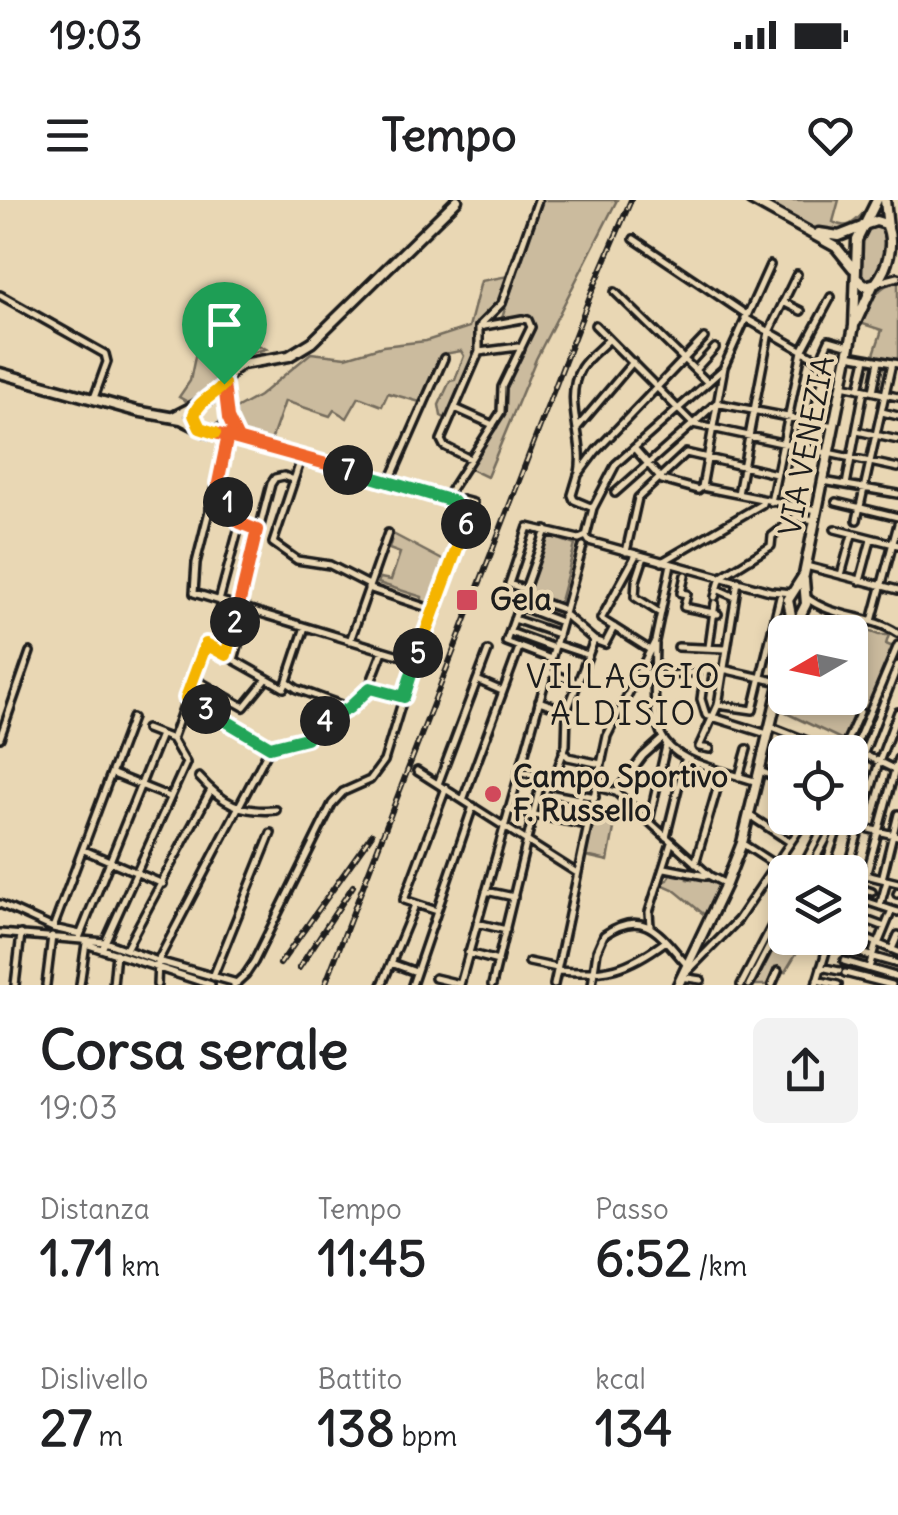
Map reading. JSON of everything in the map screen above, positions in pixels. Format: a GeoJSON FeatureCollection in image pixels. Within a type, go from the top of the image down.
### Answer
{"type":"FeatureCollection","features":[{"type":"Feature","properties":{"kind":"main road"},"geometry":{"type":"LineString","coordinates":[[173,417],[214,396],[242,364],[289,356],[312,342],[457,200]]}},
{"type":"Feature","properties":{"kind":"main road"},"geometry":{"type":"LineString","coordinates":[[751,200],[842,252],[865,286],[874,284]]}},
{"type":"Feature","properties":{"kind":"main road"},"geometry":{"type":"LineString","coordinates":[[881,200],[889,230]]}},
{"type":"Feature","properties":{"kind":"main road","name":"VIA VENEZIA"},"geometry":{"type":"LineString","coordinates":[[805,570],[854,326],[857,240],[881,200]]}},
{"type":"Feature","properties":{"kind":"main road"},"geometry":{"type":"LineString","coordinates":[[810,231],[839,236],[876,221],[889,230]]}},
{"type":"Feature","properties":{"kind":"main road","name":"VIA VENEZIA"},"geometry":{"type":"LineString","coordinates":[[854,326],[888,260],[889,230]]}},
{"type":"Feature","properties":{"kind":"main road"},"geometry":{"type":"LineString","coordinates":[[0,373],[93,400],[173,417],[214,433],[224,428],[228,418],[224,384]]}},
{"type":"Feature","properties":{"kind":"main road"},"geometry":{"type":"LineString","coordinates":[[202,402],[217,400],[226,406]]}},
{"type":"Feature","properties":{"kind":"main road"},"geometry":{"type":"LineString","coordinates":[[200,428],[194,415],[202,402]]}},
{"type":"Feature","properties":{"kind":"main road"},"geometry":{"type":"LineString","coordinates":[[790,615],[789,597],[805,570]]}},
{"type":"Feature","properties":{"kind":"main road"},"geometry":{"type":"LineString","coordinates":[[800,615],[806,596],[805,570]]}},
{"type":"Feature","properties":{"kind":"main road"},"geometry":{"type":"LineString","coordinates":[[794,592],[806,596]]}},
{"type":"Feature","properties":{"kind":"main road"},"geometry":{"type":"LineString","coordinates":[[789,606],[803,609]]}},
{"type":"Feature","properties":{"kind":"main road"},"geometry":{"type":"LineString","coordinates":[[679,981],[742,842],[774,715]]}},
{"type":"Feature","properties":{"kind":"street"},"geometry":{"type":"LineString","coordinates":[[470,459],[444,446],[441,440],[478,352],[479,326],[502,303],[538,200]]}},
{"type":"Feature","properties":{"kind":"street"},"geometry":{"type":"LineString","coordinates":[[889,230],[898,248]]}},
{"type":"Feature","properties":{"kind":"street"},"geometry":{"type":"LineString","coordinates":[[634,239],[746,317],[819,360]]}},
{"type":"Feature","properties":{"kind":"street"},"geometry":{"type":"LineString","coordinates":[[702,487],[724,367],[770,266]]}},
{"type":"Feature","properties":{"kind":"street"},"geometry":{"type":"LineString","coordinates":[[738,494],[769,332],[797,274]]}},
{"type":"Feature","properties":{"kind":"street"},"geometry":{"type":"LineString","coordinates":[[874,284],[898,277]]}},
{"type":"Feature","properties":{"kind":"street"},"geometry":{"type":"LineString","coordinates":[[615,292],[707,382]]}},
{"type":"Feature","properties":{"kind":"street"},"geometry":{"type":"LineString","coordinates":[[0,294],[105,354],[93,400]]}},
{"type":"Feature","properties":{"kind":"street"},"geometry":{"type":"LineString","coordinates":[[662,562],[767,501],[802,352],[831,297]]}},
{"type":"Feature","properties":{"kind":"street"},"geometry":{"type":"LineString","coordinates":[[784,302],[801,311]]}},
{"type":"Feature","properties":{"kind":"street"},"geometry":{"type":"LineString","coordinates":[[444,499],[503,407],[502,388],[531,328],[528,320],[479,326]]}},
{"type":"Feature","properties":{"kind":"street"},"geometry":{"type":"LineString","coordinates":[[596,325],[693,424],[898,468]]}},
{"type":"Feature","properties":{"kind":"street"},"geometry":{"type":"LineString","coordinates":[[578,475],[704,338]]}},
{"type":"Feature","properties":{"kind":"street"},"geometry":{"type":"LineString","coordinates":[[594,508],[574,500],[572,495],[580,454],[574,397],[582,367],[610,339]]}},
{"type":"Feature","properties":{"kind":"street"},"geometry":{"type":"LineString","coordinates":[[794,468],[810,382],[829,340],[866,358],[895,364],[857,520]]}},
{"type":"Feature","properties":{"kind":"street"},"geometry":{"type":"LineString","coordinates":[[695,370],[715,348]]}},
{"type":"Feature","properties":{"kind":"street"},"geometry":{"type":"LineString","coordinates":[[478,352],[521,349]]}},
{"type":"Feature","properties":{"kind":"street"},"geometry":{"type":"LineString","coordinates":[[389,483],[444,358]]}},
{"type":"Feature","properties":{"kind":"street"},"geometry":{"type":"LineString","coordinates":[[846,485],[866,358]]}},
{"type":"Feature","properties":{"kind":"street"},"geometry":{"type":"LineString","coordinates":[[873,391],[879,361]]}},
{"type":"Feature","properties":{"kind":"street"},"geometry":{"type":"LineString","coordinates":[[577,428],[633,362]]}},
{"type":"Feature","properties":{"kind":"street"},"geometry":{"type":"LineString","coordinates":[[434,978],[460,985],[584,541],[608,476],[633,448],[724,367]]}},
{"type":"Feature","properties":{"kind":"street"},"geometry":{"type":"LineString","coordinates":[[842,385],[898,396]]}},
{"type":"Feature","properties":{"kind":"street"},"geometry":{"type":"LineString","coordinates":[[718,403],[834,426]]}},
{"type":"Feature","properties":{"kind":"street"},"geometry":{"type":"LineString","coordinates":[[616,493],[718,403]]}},
{"type":"Feature","properties":{"kind":"street"},"geometry":{"type":"LineString","coordinates":[[455,408],[492,425]]}},
{"type":"Feature","properties":{"kind":"street"},"geometry":{"type":"LineString","coordinates":[[881,412],[898,416]]}},
{"type":"Feature","properties":{"kind":"street"},"geometry":{"type":"LineString","coordinates":[[228,418],[237,437]]}},
{"type":"Feature","properties":{"kind":"street"},"geometry":{"type":"LineString","coordinates":[[856,431],[898,440]]}},
{"type":"Feature","properties":{"kind":"street"},"geometry":{"type":"LineString","coordinates":[[104,945],[212,981],[235,984],[254,962],[332,804],[344,792],[367,783],[381,768],[415,660],[466,527],[464,512],[444,499],[214,433]]}},
{"type":"Feature","properties":{"kind":"street"},"geometry":{"type":"LineString","coordinates":[[228,435],[196,563],[194,594],[415,660]]}},
{"type":"Feature","properties":{"kind":"street"},"geometry":{"type":"LineString","coordinates":[[633,448],[660,478],[698,490],[702,487],[817,510]]}},
{"type":"Feature","properties":{"kind":"street"},"geometry":{"type":"LineString","coordinates":[[626,552],[638,498],[686,452],[776,474]]}},
{"type":"Feature","properties":{"kind":"street"},"geometry":{"type":"LineString","coordinates":[[302,456],[273,542],[297,560],[330,565],[369,586],[434,610]]}},
{"type":"Feature","properties":{"kind":"street"},"geometry":{"type":"LineString","coordinates":[[226,655],[257,530],[275,478],[294,480]]}},
{"type":"Feature","properties":{"kind":"street"},"geometry":{"type":"LineString","coordinates":[[823,481],[898,494]]}},
{"type":"Feature","properties":{"kind":"street"},"geometry":{"type":"LineString","coordinates":[[218,483],[228,493],[228,506],[240,523],[257,530]]}},
{"type":"Feature","properties":{"kind":"street"},"geometry":{"type":"LineString","coordinates":[[457,504],[462,500],[473,504]]}},
{"type":"Feature","properties":{"kind":"street"},"geometry":{"type":"LineString","coordinates":[[836,502],[898,521],[872,620]]}},
{"type":"Feature","properties":{"kind":"street"},"geometry":{"type":"LineString","coordinates":[[710,647],[721,576],[771,546],[772,536],[796,517],[815,520]]}},
{"type":"Feature","properties":{"kind":"street"},"geometry":{"type":"LineString","coordinates":[[216,620],[240,523]]}},
{"type":"Feature","properties":{"kind":"street"},"geometry":{"type":"LineString","coordinates":[[614,626],[605,644],[594,640],[563,615],[508,584],[528,526],[738,581],[770,592],[789,606]]}},
{"type":"Feature","properties":{"kind":"street"},"geometry":{"type":"LineString","coordinates":[[835,528],[895,544]]}},
{"type":"Feature","properties":{"kind":"street"},"geometry":{"type":"LineString","coordinates":[[546,530],[506,642],[551,658]]}},
{"type":"Feature","properties":{"kind":"street"},"geometry":{"type":"LineString","coordinates":[[350,641],[388,533]]}},
{"type":"Feature","properties":{"kind":"street"},"geometry":{"type":"LineString","coordinates":[[841,575],[852,534]]}},
{"type":"Feature","properties":{"kind":"street"},"geometry":{"type":"LineString","coordinates":[[860,580],[871,539]]}},
{"type":"Feature","properties":{"kind":"street"},"geometry":{"type":"LineString","coordinates":[[640,556],[635,598],[660,614]]}},
{"type":"Feature","properties":{"kind":"street"},"geometry":{"type":"LineString","coordinates":[[640,556],[601,619],[650,650]]}},
{"type":"Feature","properties":{"kind":"street"},"geometry":{"type":"LineString","coordinates":[[671,564],[655,640],[654,712],[665,741],[685,760],[758,782]]}},
{"type":"Feature","properties":{"kind":"street"},"geometry":{"type":"LineString","coordinates":[[805,570],[898,590]]}},
{"type":"Feature","properties":{"kind":"street"},"geometry":{"type":"LineString","coordinates":[[685,575],[681,592],[687,594],[684,608],[732,616]]}},
{"type":"Feature","properties":{"kind":"street"},"geometry":{"type":"LineString","coordinates":[[710,748],[699,746],[718,705],[738,581]]}},
{"type":"Feature","properties":{"kind":"street"},"geometry":{"type":"LineString","coordinates":[[717,589],[735,597]]}},
{"type":"Feature","properties":{"kind":"street"},"geometry":{"type":"LineString","coordinates":[[770,592],[794,592]]}},
{"type":"Feature","properties":{"kind":"street"},"geometry":{"type":"LineString","coordinates":[[806,596],[816,604],[898,630]]}},
{"type":"Feature","properties":{"kind":"street"},"geometry":{"type":"LineString","coordinates":[[718,705],[753,710],[780,597]]}},
{"type":"Feature","properties":{"kind":"street"},"geometry":{"type":"LineString","coordinates":[[803,609],[816,604]]}},
{"type":"Feature","properties":{"kind":"street"},"geometry":{"type":"LineString","coordinates":[[518,606],[563,615]]}},
{"type":"Feature","properties":{"kind":"street"},"geometry":{"type":"LineString","coordinates":[[234,660],[249,610]]}},
{"type":"Feature","properties":{"kind":"street"},"geometry":{"type":"LineString","coordinates":[[514,620],[558,634]]}},
{"type":"Feature","properties":{"kind":"street"},"geometry":{"type":"LineString","coordinates":[[172,739],[206,644],[284,688],[305,627]]}},
{"type":"Feature","properties":{"kind":"street"},"geometry":{"type":"LineString","coordinates":[[510,632],[588,655]]}},
{"type":"Feature","properties":{"kind":"street"},"geometry":{"type":"LineString","coordinates":[[519,772],[552,780],[563,752],[568,712],[594,640]]}},
{"type":"Feature","properties":{"kind":"street"},"geometry":{"type":"LineString","coordinates":[[554,985],[607,736],[655,640]]}},
{"type":"Feature","properties":{"kind":"street"},"geometry":{"type":"LineString","coordinates":[[861,735],[898,645]]}},
{"type":"Feature","properties":{"kind":"street"},"geometry":{"type":"LineString","coordinates":[[464,800],[519,646]]}},
{"type":"Feature","properties":{"kind":"street"},"geometry":{"type":"LineString","coordinates":[[678,647],[726,649]]}},
{"type":"Feature","properties":{"kind":"street"},"geometry":{"type":"LineString","coordinates":[[186,698],[270,747],[306,738],[318,724],[349,708],[370,688],[383,651]]}},
{"type":"Feature","properties":{"kind":"street"},"geometry":{"type":"LineString","coordinates":[[438,784],[488,651]]}},
{"type":"Feature","properties":{"kind":"street"},"geometry":{"type":"LineString","coordinates":[[0,738],[30,652]]}},
{"type":"Feature","properties":{"kind":"street"},"geometry":{"type":"LineString","coordinates":[[868,744],[898,665]]}},
{"type":"Feature","properties":{"kind":"street"},"geometry":{"type":"LineString","coordinates":[[654,677],[723,669],[768,679]]}},
{"type":"Feature","properties":{"kind":"street"},"geometry":{"type":"LineString","coordinates":[[706,670],[702,708],[714,719],[784,735]]}},
{"type":"Feature","properties":{"kind":"street"},"geometry":{"type":"LineString","coordinates":[[548,672],[578,683]]}},
{"type":"Feature","properties":{"kind":"street"},"geometry":{"type":"LineString","coordinates":[[193,678],[244,707],[266,680]]}},
{"type":"Feature","properties":{"kind":"street"},"geometry":{"type":"LineString","coordinates":[[478,680],[503,691]]}},
{"type":"Feature","properties":{"kind":"street"},"geometry":{"type":"LineString","coordinates":[[287,682],[349,708]]}},
{"type":"Feature","properties":{"kind":"street"},"geometry":{"type":"LineString","coordinates":[[370,688],[404,697]]}},
{"type":"Feature","properties":{"kind":"street"},"geometry":{"type":"LineString","coordinates":[[539,700],[568,712]]}},
{"type":"Feature","properties":{"kind":"street"},"geometry":{"type":"LineString","coordinates":[[868,799],[898,712]]}},
{"type":"Feature","properties":{"kind":"street"},"geometry":{"type":"LineString","coordinates":[[46,985],[53,932],[132,718]]}},
{"type":"Feature","properties":{"kind":"street"},"geometry":{"type":"LineString","coordinates":[[104,945],[186,763],[172,739],[146,729]]}},
{"type":"Feature","properties":{"kind":"street"},"geometry":{"type":"LineString","coordinates":[[80,985],[83,939],[160,736]]}},
{"type":"Feature","properties":{"kind":"street"},"geometry":{"type":"LineString","coordinates":[[616,792],[643,756],[665,741]]}},
{"type":"Feature","properties":{"kind":"street"},"geometry":{"type":"LineString","coordinates":[[649,822],[665,741]]}},
{"type":"Feature","properties":{"kind":"street"},"geometry":{"type":"LineString","coordinates":[[156,985],[158,964],[270,747]]}},
{"type":"Feature","properties":{"kind":"street"},"geometry":{"type":"LineString","coordinates":[[740,777],[746,748]]}},
{"type":"Feature","properties":{"kind":"street"},"geometry":{"type":"LineString","coordinates":[[563,752],[568,757],[601,764]]}},
{"type":"Feature","properties":{"kind":"street"},"geometry":{"type":"LineString","coordinates":[[868,757],[896,771]]}},
{"type":"Feature","properties":{"kind":"street"},"geometry":{"type":"LineString","coordinates":[[868,891],[877,832],[898,758]]}},
{"type":"Feature","properties":{"kind":"street"},"geometry":{"type":"LineString","coordinates":[[650,926],[649,912],[665,868],[685,760]]}},
{"type":"Feature","properties":{"kind":"street"},"geometry":{"type":"LineString","coordinates":[[557,770],[616,792],[695,864],[726,884]]}},
{"type":"Feature","properties":{"kind":"street"},"geometry":{"type":"LineString","coordinates":[[417,771],[577,873]]}},
{"type":"Feature","properties":{"kind":"street"},"geometry":{"type":"LineString","coordinates":[[695,864],[722,772]]}},
{"type":"Feature","properties":{"kind":"street"},"geometry":{"type":"LineString","coordinates":[[760,772],[768,775]]}},
{"type":"Feature","properties":{"kind":"street"},"geometry":{"type":"LineString","coordinates":[[112,774],[170,797]]}},
{"type":"Feature","properties":{"kind":"street"},"geometry":{"type":"LineString","coordinates":[[199,776],[225,803],[256,812],[276,810]]}},
{"type":"Feature","properties":{"kind":"street"},"geometry":{"type":"LineString","coordinates":[[492,985],[542,778]]}},
{"type":"Feature","properties":{"kind":"street"},"geometry":{"type":"LineString","coordinates":[[437,911],[404,900],[446,788]]}},
{"type":"Feature","properties":{"kind":"street"},"geometry":{"type":"LineString","coordinates":[[126,949],[211,790]]}},
{"type":"Feature","properties":{"kind":"street"},"geometry":{"type":"LineString","coordinates":[[553,794],[579,799]]}},
{"type":"Feature","properties":{"kind":"street"},"geometry":{"type":"LineString","coordinates":[[575,822],[580,794],[595,797]]}},
{"type":"Feature","properties":{"kind":"street"},"geometry":{"type":"LineString","coordinates":[[412,985],[473,806]]}},
{"type":"Feature","properties":{"kind":"street"},"geometry":{"type":"LineString","coordinates":[[508,810],[588,824]]}},
{"type":"Feature","properties":{"kind":"street"},"geometry":{"type":"LineString","coordinates":[[880,906],[898,814]]}},
{"type":"Feature","properties":{"kind":"street"},"geometry":{"type":"LineString","coordinates":[[749,815],[790,842]]}},
{"type":"Feature","properties":{"kind":"street"},"geometry":{"type":"LineString","coordinates":[[868,829],[896,835]]}},
{"type":"Feature","properties":{"kind":"street"},"geometry":{"type":"LineString","coordinates":[[212,981],[271,833]]}},
{"type":"Feature","properties":{"kind":"street"},"geometry":{"type":"LineString","coordinates":[[781,855],[795,835]]}},
{"type":"Feature","properties":{"kind":"street"},"geometry":{"type":"LineString","coordinates":[[742,842],[768,860]]}},
{"type":"Feature","properties":{"kind":"street"},"geometry":{"type":"LineString","coordinates":[[84,850],[163,884]]}},
{"type":"Feature","properties":{"kind":"street"},"geometry":{"type":"LineString","coordinates":[[665,868],[710,876]]}},
{"type":"Feature","properties":{"kind":"street"},"geometry":{"type":"LineString","coordinates":[[679,981],[738,920],[768,873]]}},
{"type":"Feature","properties":{"kind":"street"},"geometry":{"type":"LineString","coordinates":[[868,876],[898,883]]}},
{"type":"Feature","properties":{"kind":"street"},"geometry":{"type":"LineString","coordinates":[[486,891],[514,897]]}},
{"type":"Feature","properties":{"kind":"street"},"geometry":{"type":"LineString","coordinates":[[866,982],[877,943],[895,911],[868,902]]}},
{"type":"Feature","properties":{"kind":"street"},"geometry":{"type":"LineString","coordinates":[[0,904],[53,932],[126,949],[158,964]]}},
{"type":"Feature","properties":{"kind":"street"},"geometry":{"type":"LineString","coordinates":[[382,985],[415,904]]}},
{"type":"Feature","properties":{"kind":"street"},"geometry":{"type":"LineString","coordinates":[[868,921],[885,927]]}},
{"type":"Feature","properties":{"kind":"street"},"geometry":{"type":"LineString","coordinates":[[592,985],[604,935],[630,922],[650,926],[688,964]]}},
{"type":"Feature","properties":{"kind":"street"},"geometry":{"type":"LineString","coordinates":[[477,923],[506,930]]}},
{"type":"Feature","properties":{"kind":"street"},"geometry":{"type":"LineString","coordinates":[[0,933],[53,932]]}},
{"type":"Feature","properties":{"kind":"street"},"geometry":{"type":"LineString","coordinates":[[741,985],[768,933]]}},
{"type":"Feature","properties":{"kind":"street"},"geometry":{"type":"LineString","coordinates":[[15,985],[21,934]]}},
{"type":"Feature","properties":{"kind":"street"},"geometry":{"type":"LineString","coordinates":[[868,939],[895,951],[898,935]]}},
{"type":"Feature","properties":{"kind":"street"},"geometry":{"type":"LineString","coordinates":[[529,962],[594,974],[638,962],[666,941]]}},
{"type":"Feature","properties":{"kind":"street"},"geometry":{"type":"LineString","coordinates":[[749,985],[768,949]]}},
{"type":"Feature","properties":{"kind":"street"},"geometry":{"type":"LineString","coordinates":[[114,985],[116,952]]}},
{"type":"Feature","properties":{"kind":"street"},"geometry":{"type":"LineString","coordinates":[[468,954],[498,961]]}},
{"type":"Feature","properties":{"kind":"street"},"geometry":{"type":"LineString","coordinates":[[826,955],[817,982],[838,985]]}},
{"type":"Feature","properties":{"kind":"street"},"geometry":{"type":"LineString","coordinates":[[868,955],[898,964]]}},
{"type":"Feature","properties":{"kind":"street"},"geometry":{"type":"LineString","coordinates":[[844,961],[898,976]]}},
{"type":"Feature","properties":{"kind":"street"},"geometry":{"type":"LineString","coordinates":[[391,964],[416,972]]}},
{"type":"Feature","properties":{"kind":"street"},"geometry":{"type":"LineString","coordinates":[[822,967],[866,982],[892,985]]}},
{"type":"Feature","properties":{"kind":"street"},"geometry":{"type":"LineString","coordinates":[[772,985],[778,971]]}},
{"type":"Feature","properties":{"kind":"street"},"geometry":{"type":"LineString","coordinates":[[679,981],[701,980]]}},
{"type":"Feature","properties":{"kind":"shaded area"},"geometry":{"type":"Polygon","coordinates":[[[541,200],[617,200],[536,359],[487,477],[466,467],[501,416],[505,406],[504,385],[532,333],[534,325],[524,317],[501,321],[541,200]]]}},
{"type":"Feature","properties":{"kind":"shaded area"},"geometry":{"type":"Polygon","coordinates":[[[760,200],[839,200],[833,222],[845,226],[871,205],[857,226],[830,230],[806,225],[760,200]]]}},
{"type":"Feature","properties":{"kind":"shaded area"},"geometry":{"type":"Polygon","coordinates":[[[877,224],[885,230],[885,258],[873,281],[867,282],[858,275],[860,245],[865,232],[877,224]]]}},
{"type":"Feature","properties":{"kind":"shaded area"},"geometry":{"type":"Polygon","coordinates":[[[508,276],[501,300],[477,330],[473,356],[447,419],[441,416],[439,405],[450,381],[455,380],[464,356],[461,351],[444,354],[420,402],[388,393],[382,406],[359,397],[347,418],[334,410],[330,416],[285,401],[270,444],[233,428],[234,410],[259,396],[311,353],[346,357],[383,346],[426,341],[469,327],[481,281],[508,276]]]}},
{"type":"Feature","properties":{"kind":"shaded area"},"geometry":{"type":"Polygon","coordinates":[[[898,281],[895,361],[873,357],[882,330],[860,323],[879,291],[898,281]]]}},
{"type":"Feature","properties":{"kind":"shaded area"},"geometry":{"type":"Polygon","coordinates":[[[204,313],[220,326],[266,349],[236,357],[226,364],[210,389],[188,402],[179,397],[190,381],[204,313]]]}},
{"type":"Feature","properties":{"kind":"shaded area"},"geometry":{"type":"Polygon","coordinates":[[[393,534],[448,563],[431,605],[422,597],[378,583],[380,578],[391,580],[400,553],[389,549],[393,534]]]}},
{"type":"Feature","properties":{"kind":"shaded area"},"geometry":{"type":"Polygon","coordinates":[[[548,535],[575,545],[559,605],[528,594],[548,535]]]}},
{"type":"Feature","properties":{"kind":"shaded area"},"geometry":{"type":"Polygon","coordinates":[[[868,631],[889,635],[886,644],[893,647],[868,704],[868,631]]]}},
{"type":"Feature","properties":{"kind":"shaded area"},"geometry":{"type":"Polygon","coordinates":[[[790,715],[855,715],[845,735],[832,735],[790,715]]]}},
{"type":"Feature","properties":{"kind":"shaded area"},"geometry":{"type":"Polygon","coordinates":[[[595,808],[617,812],[608,861],[586,856],[595,808]]]}},
{"type":"Feature","properties":{"kind":"shaded area"},"geometry":{"type":"Polygon","coordinates":[[[671,872],[721,885],[706,916],[673,889],[659,883],[668,880],[671,872]]]}},
{"type":"Feature","properties":{"kind":"shaded area"},"geometry":{"type":"Polygon","coordinates":[[[770,955],[795,955],[785,972],[775,967],[767,985],[755,985],[770,955]]]}},
{"type":"Feature","properties":{"kind":"railway"},"geometry":{"type":"LineString","coordinates":[[325,985],[590,296],[631,200]]}},
{"type":"Feature","properties":{"kind":"railway"},"geometry":{"type":"LineString","coordinates":[[280,964],[372,834]]}},
{"type":"Feature","properties":{"kind":"railway"},"geometry":{"type":"LineString","coordinates":[[299,968],[353,886]]}},
{"type":"Feature","properties":{"kind":"place","name":"Gela"},"geometry":{"type":"Point","coordinates":[467,600]}},
{"type":"Feature","properties":{"kind":"place","name":"Campo Sportivo F. Russello"},"geometry":{"type":"Point","coordinates":[493,794]}},
{"type":"Feature","properties":{"kind":"district","name":"VILLAGGIO ALDISIO"},"geometry":{"type":"Point","coordinates":[624,696]}},
{"type":"Feature","properties":{"kind":"route"},"geometry":{"type":"LineString","coordinates":[[224,384],[196,410],[197,424],[204,431],[209,433],[228,435],[237,437],[452,501],[462,508],[466,519],[404,697],[370,688],[349,708],[318,724],[306,738],[270,747],[186,698],[206,644],[226,655],[257,530],[240,523],[228,506],[228,493],[218,483],[228,435],[237,437],[228,418],[224,384]]}}]}
